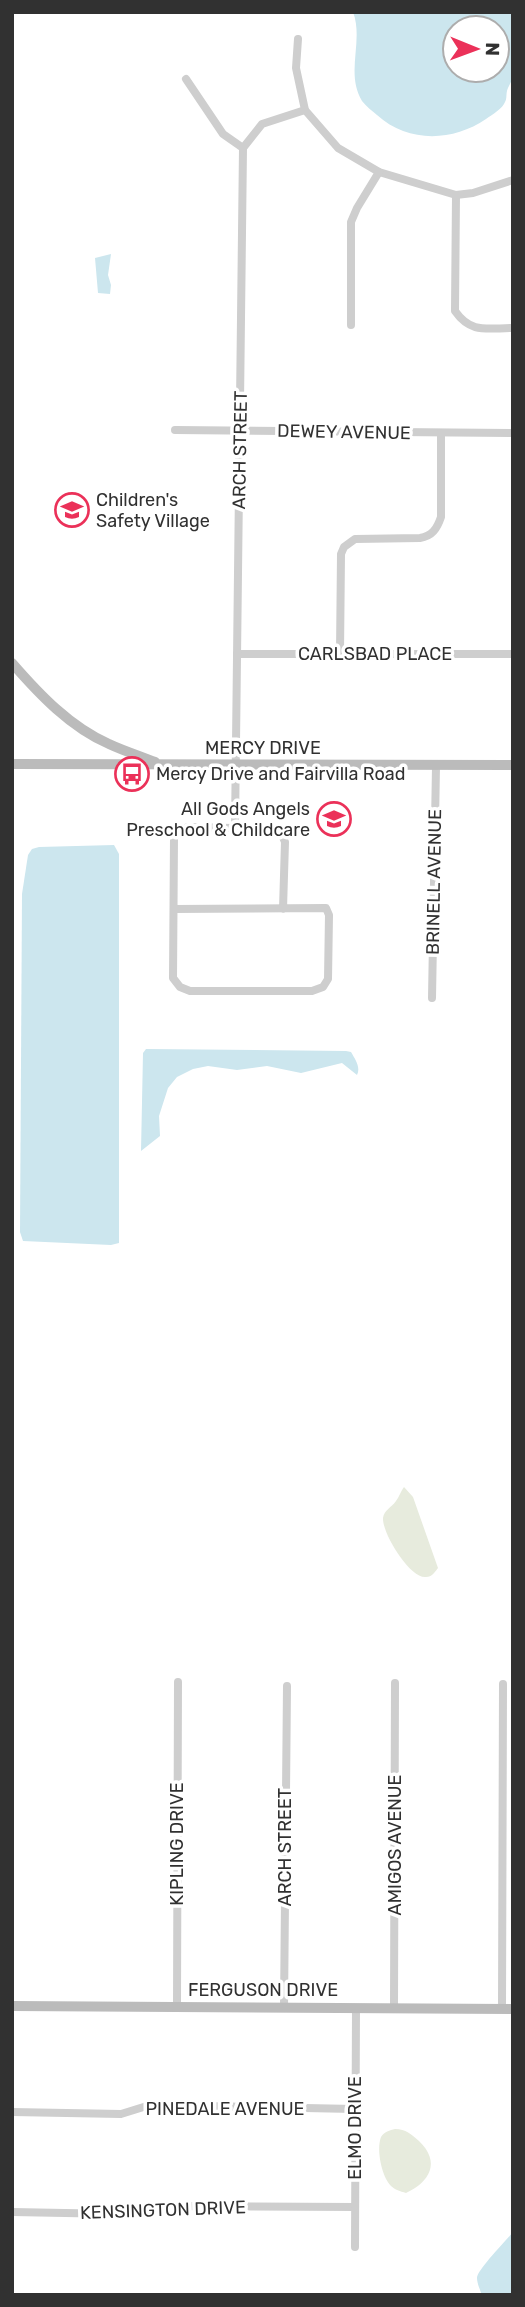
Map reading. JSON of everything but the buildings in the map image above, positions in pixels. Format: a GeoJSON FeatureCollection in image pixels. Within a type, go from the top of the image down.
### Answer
{"type":"FeatureCollection","features":[{"type":"Feature","properties":{"kind":"street"},"geometry":{"type":"LineString","coordinates":[[298,39],[296,68],[305,110],[338,148],[379,172],[456,195],[473,193],[513,180]]}},
{"type":"Feature","properties":{"kind":"street"},"geometry":{"type":"LineString","coordinates":[[186,79],[223,134],[243,148],[262,124],[305,110]]}},
{"type":"Feature","properties":{"kind":"street","name":"ARCH STREET"},"geometry":{"type":"LineString","coordinates":[[235,828],[243,148]]}},
{"type":"Feature","properties":{"kind":"street"},"geometry":{"type":"LineString","coordinates":[[351,325],[351,222],[356,208],[379,172]]}},
{"type":"Feature","properties":{"kind":"street"},"geometry":{"type":"LineString","coordinates":[[456,195],[455,312],[463,323],[472,328],[513,328]]}},
{"type":"Feature","properties":{"kind":"street","name":"DEWEY AVENUE"},"geometry":{"type":"LineString","coordinates":[[175,430],[513,433]]}},
{"type":"Feature","properties":{"kind":"street"},"geometry":{"type":"LineString","coordinates":[[340,653],[341,561],[344,547],[355,538],[420,538],[433,533],[441,517],[441,433]]}},
{"type":"Feature","properties":{"kind":"street","name":"CARLSBAD PLACE"},"geometry":{"type":"LineString","coordinates":[[237,654],[513,654]]}},
{"type":"Feature","properties":{"kind":"street"},"geometry":{"type":"LineString","coordinates":[[12,663],[67,719],[107,744],[161,765]]}},
{"type":"Feature","properties":{"kind":"street"},"geometry":{"type":"LineString","coordinates":[[107,744],[111,748],[112,765]]}},
{"type":"Feature","properties":{"kind":"street","name":"MERCY DRIVE"},"geometry":{"type":"LineString","coordinates":[[12,764],[513,765]]}},
{"type":"Feature","properties":{"kind":"street","name":"BRINELL AVENUE"},"geometry":{"type":"LineString","coordinates":[[432,998],[436,766]]}},
{"type":"Feature","properties":{"kind":"street"},"geometry":{"type":"LineString","coordinates":[[174,908],[283,909],[326,908],[329,915],[328,979],[323,987],[312,991],[190,991],[180,987],[173,978],[174,838],[188,827],[272,829],[281,833],[285,842],[283,909]]}},
{"type":"Feature","properties":{"kind":"street","name":"KIPLING DRIVE"},"geometry":{"type":"LineString","coordinates":[[177,2007],[178,1682]]}},
{"type":"Feature","properties":{"kind":"street","name":"AMIGOS AVENUE"},"geometry":{"type":"LineString","coordinates":[[394,2008],[395,1682]]}},
{"type":"Feature","properties":{"kind":"street"},"geometry":{"type":"LineString","coordinates":[[503,1684],[507,2009]]}},
{"type":"Feature","properties":{"kind":"street","name":"ARCH STREET"},"geometry":{"type":"LineString","coordinates":[[284,2007],[287,1686]]}},
{"type":"Feature","properties":{"kind":"street","name":"FERGUSON DRIVE"},"geometry":{"type":"LineString","coordinates":[[12,2006],[507,2009]]}},
{"type":"Feature","properties":{"kind":"street","name":"ELMO DRIVE"},"geometry":{"type":"LineString","coordinates":[[355,2247],[356,2008]]}},
{"type":"Feature","properties":{"kind":"street","name":"PINEDALE AVENUE"},"geometry":{"type":"LineString","coordinates":[[12,2112],[121,2114],[150,2105],[355,2109]]}},
{"type":"Feature","properties":{"kind":"street","name":"KENSINGTON DRIVE"},"geometry":{"type":"LineString","coordinates":[[12,2212],[118,2214],[157,2206],[355,2207]]}},
{"type":"Feature","properties":{"kind":"shaded area"},"geometry":{"type":"Polygon","coordinates":[[[404,1487],[413,1497],[438,1568],[428,1577],[420,1576],[405,1563],[392,1544],[384,1525],[385,1513],[404,1487]]]}},
{"type":"Feature","properties":{"kind":"shaded area"},"geometry":{"type":"Polygon","coordinates":[[[395,2129],[413,2136],[430,2156],[430,2171],[421,2183],[406,2193],[391,2186],[381,2163],[381,2137],[395,2129]]]}},
{"type":"Feature","properties":{"kind":"water"},"geometry":{"type":"Polygon","coordinates":[[[353,12],[513,12],[514,68],[511,81],[511,14],[441,14],[441,84],[510,84],[506,100],[500,109],[473,127],[459,132],[430,136],[402,131],[389,124],[362,101],[355,79],[357,34],[353,12]]]}},
{"type":"Feature","properties":{"kind":"water"},"geometry":{"type":"Polygon","coordinates":[[[111,254],[108,275],[110,294],[98,293],[95,258],[111,254]]]}},
{"type":"Feature","properties":{"kind":"water"},"geometry":{"type":"Polygon","coordinates":[[[114,845],[119,854],[119,1243],[111,1245],[23,1241],[20,1232],[22,894],[28,855],[32,849],[39,847],[114,845]]]}},
{"type":"Feature","properties":{"kind":"water"},"geometry":{"type":"Polygon","coordinates":[[[146,1049],[346,1051],[351,1052],[354,1057],[358,1072],[357,1075],[342,1063],[301,1073],[267,1066],[237,1070],[208,1066],[193,1069],[177,1077],[168,1088],[159,1116],[160,1136],[141,1151],[143,1053],[146,1049]]]}},
{"type":"Feature","properties":{"kind":"water"},"geometry":{"type":"Polygon","coordinates":[[[513,2232],[513,2295],[482,2295],[477,2282],[478,2274],[513,2232]]]}},
{"type":"Feature","properties":{"kind":"place","name":"Children's Safety Village"},"geometry":{"type":"Point","coordinates":[72,510]}},
{"type":"Feature","properties":{"kind":"place","name":"Mercy Drive and Fairvilla Road"},"geometry":{"type":"Point","coordinates":[132,774]}},
{"type":"Feature","properties":{"kind":"place","name":"All Gods Angels Preschool & Childcare"},"geometry":{"type":"Point","coordinates":[334,819]}}]}
